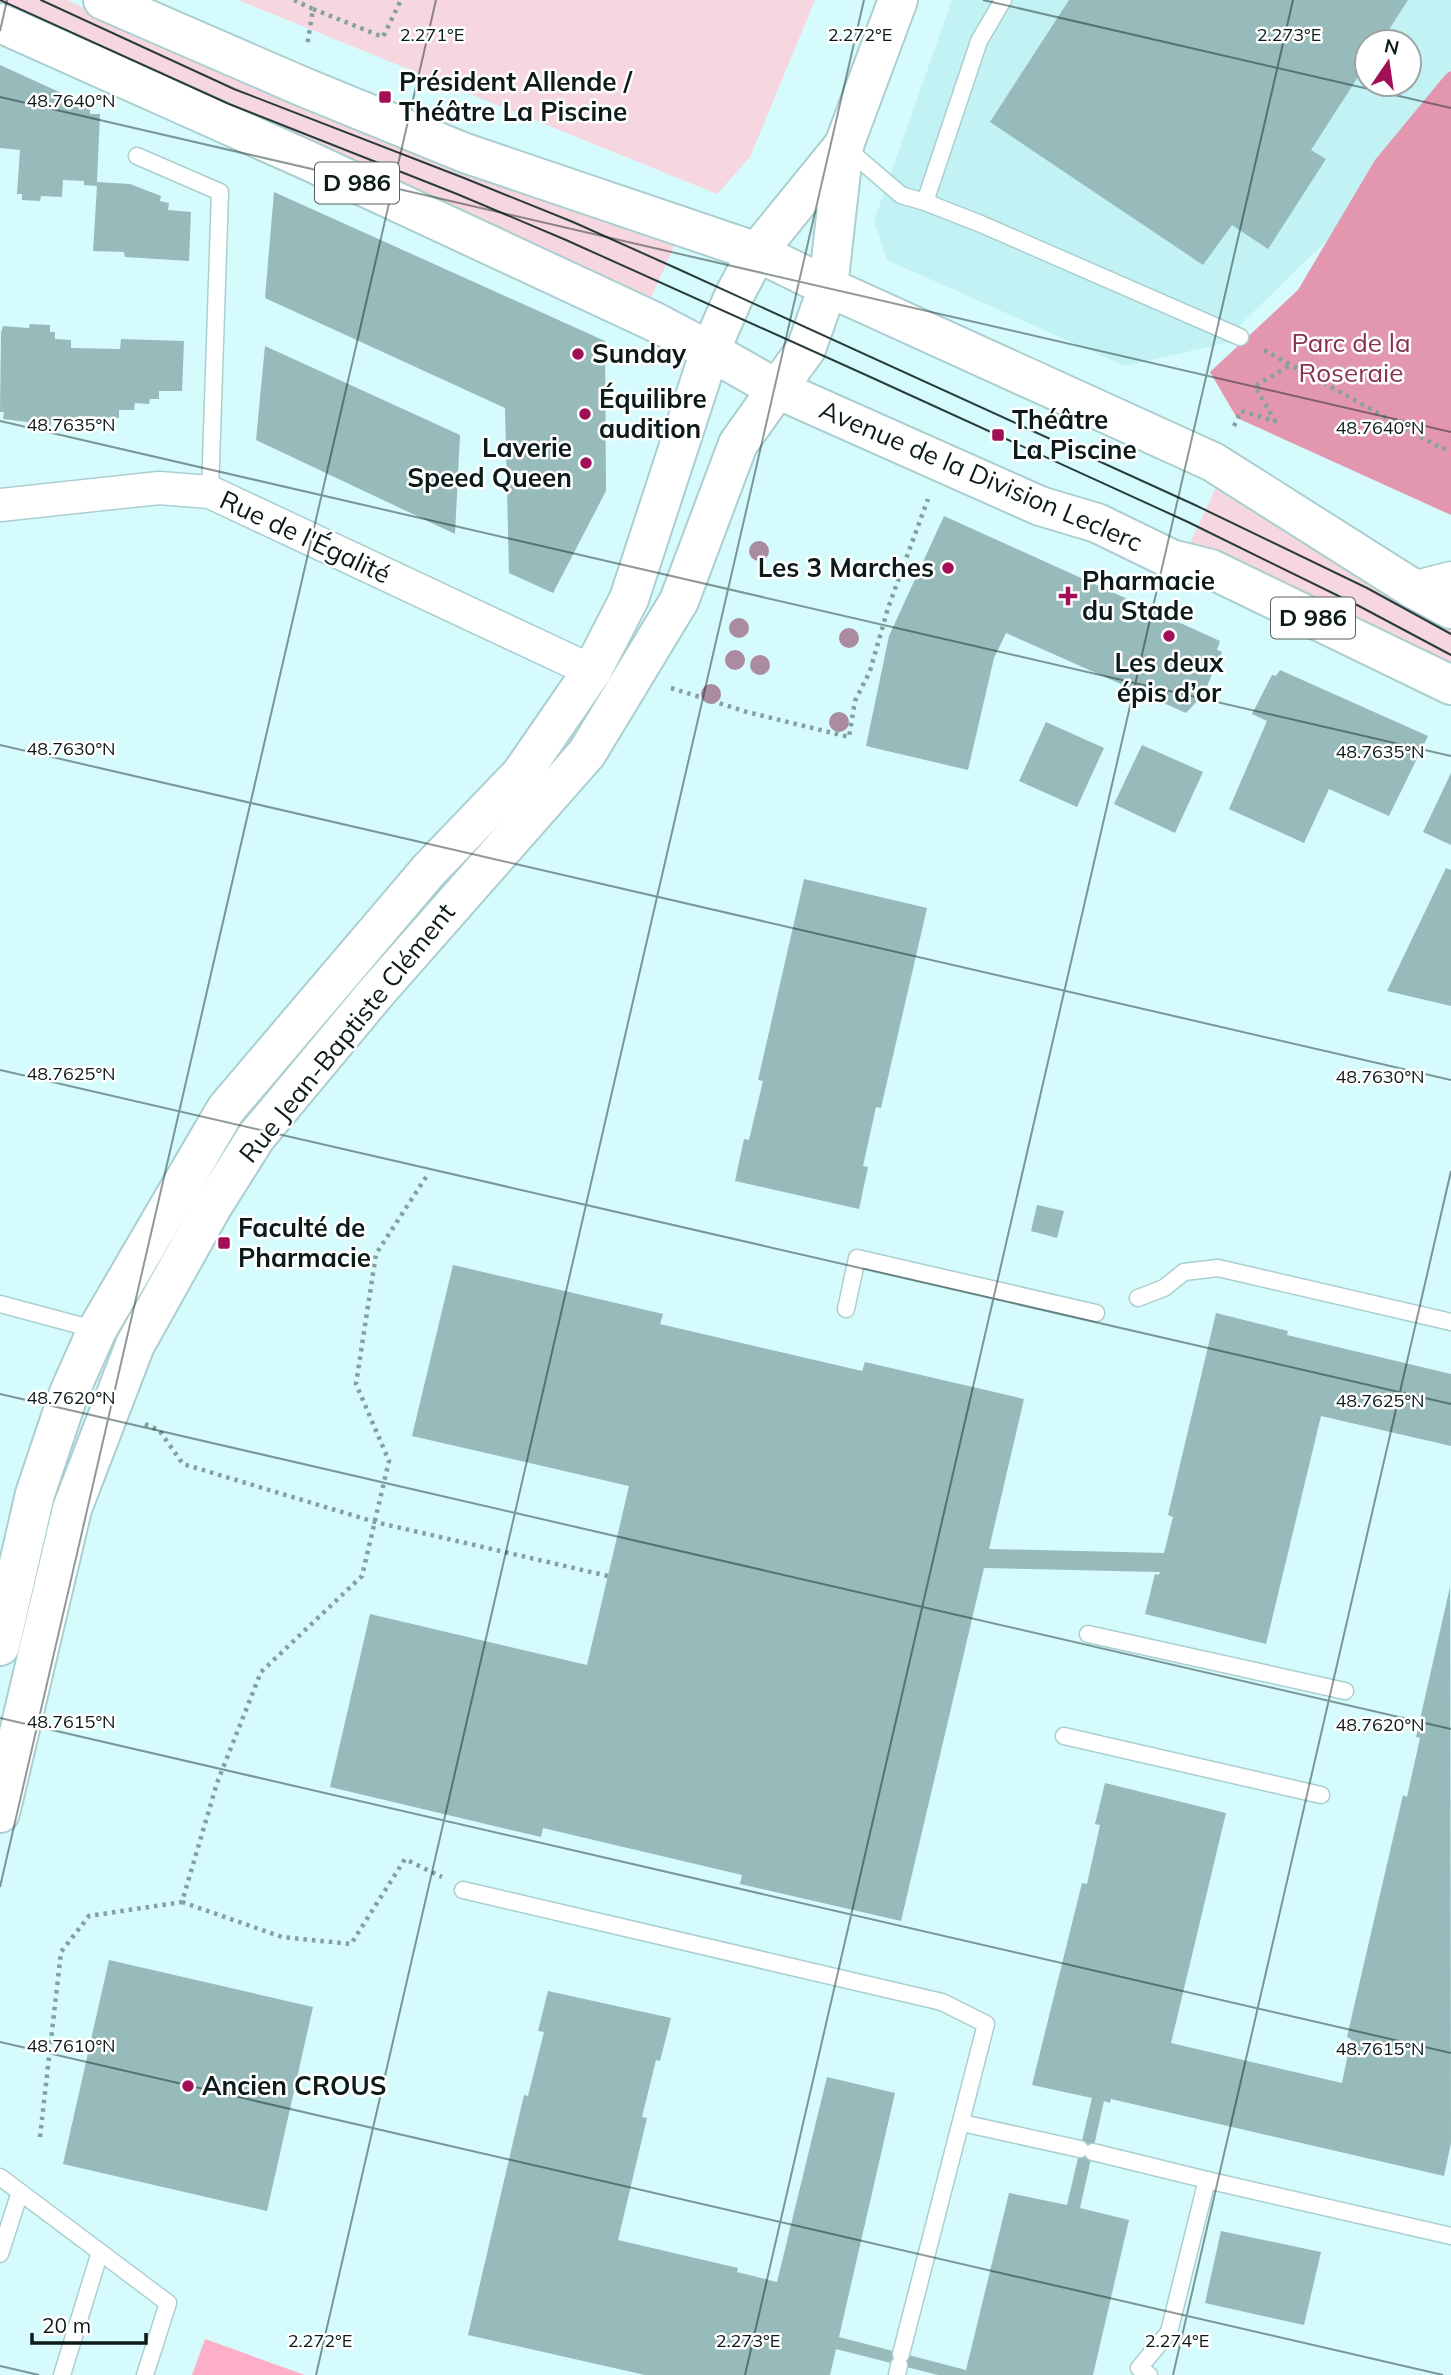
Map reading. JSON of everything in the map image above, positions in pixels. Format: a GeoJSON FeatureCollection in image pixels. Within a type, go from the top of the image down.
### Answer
{"type":"FeatureCollection","features":[{"type":"Feature","properties":{"kind":"main road","name":"D 986"},"geometry":{"type":"LineString","coordinates":[[103,0],[301,86],[465,153],[697,230],[757,253]]}},
{"type":"Feature","properties":{"kind":"main road"},"geometry":{"type":"LineString","coordinates":[[844,145],[898,0]]}},
{"type":"Feature","properties":{"kind":"main road","name":"D 986"},"geometry":{"type":"LineString","coordinates":[[0,23],[321,166],[655,322],[710,351]]}},
{"type":"Feature","properties":{"kind":"main road","name":"Rue Jean-Baptiste Clément"},"geometry":{"type":"LineString","coordinates":[[0,1646],[35,1494],[69,1393],[97,1330],[226,1109],[429,870],[521,774],[592,671],[629,599],[710,351],[734,296],[757,253],[844,145]]}},
{"type":"Feature","properties":{"kind":"main road","name":"Rue Jean-Baptiste Clément"},"geometry":{"type":"LineString","coordinates":[[0,1812],[72,1509],[135,1345],[206,1218],[256,1137],[383,984],[587,753],[635,676],[679,601],[738,444],[806,349],[828,287],[844,145]]}},
{"type":"Feature","properties":{"kind":"main road"},"geometry":{"type":"LineString","coordinates":[[757,253],[828,287]]}},
{"type":"Feature","properties":{"kind":"main road","name":"D 986"},"geometry":{"type":"LineString","coordinates":[[828,287],[1213,461],[1412,588]]}},
{"type":"Feature","properties":{"kind":"main road","name":"Avenue de la Division Leclerc"},"geometry":{"type":"LineString","coordinates":[[710,351],[777,389],[1040,506],[1097,523],[1171,559],[1211,569],[1451,685]]}},
{"type":"Feature","properties":{"kind":"main road"},"geometry":{"type":"LineString","coordinates":[[1412,588],[1451,609]]}},
{"type":"Feature","properties":{"kind":"street","name":"Rue de l'Égalité"},"geometry":{"type":"LineString","coordinates":[[0,505],[159,488],[210,492],[592,671]]}},
{"type":"Feature","properties":{"kind":"street"},"geometry":{"type":"LineString","coordinates":[[1412,588],[1451,578]]}},
{"type":"Feature","properties":{"kind":"lane"},"geometry":{"type":"LineString","coordinates":[[925,202],[979,41],[1003,0]]}},
{"type":"Feature","properties":{"kind":"lane"},"geometry":{"type":"LineString","coordinates":[[844,145],[901,195],[925,202],[1240,337]]}},
{"type":"Feature","properties":{"kind":"lane"},"geometry":{"type":"LineString","coordinates":[[137,156],[220,192],[210,492]]}},
{"type":"Feature","properties":{"kind":"lane"},"geometry":{"type":"LineString","coordinates":[[846,1310],[857,1258],[1096,1313]]}},
{"type":"Feature","properties":{"kind":"lane"},"geometry":{"type":"LineString","coordinates":[[1138,1298],[1164,1288],[1184,1272],[1218,1268],[1451,1322]]}},
{"type":"Feature","properties":{"kind":"lane"},"geometry":{"type":"LineString","coordinates":[[0,1304],[97,1330]]}},
{"type":"Feature","properties":{"kind":"lane"},"geometry":{"type":"LineString","coordinates":[[1088,1634],[1345,1691]]}},
{"type":"Feature","properties":{"kind":"lane"},"geometry":{"type":"LineString","coordinates":[[1064,1736],[1321,1794]]}},
{"type":"Feature","properties":{"kind":"lane"},"geometry":{"type":"LineString","coordinates":[[463,1890],[942,2002],[985,2024],[899,2364]]}},
{"type":"Feature","properties":{"kind":"lane"},"geometry":{"type":"LineString","coordinates":[[962,2123],[1451,2236]]}},
{"type":"Feature","properties":{"kind":"lane"},"geometry":{"type":"LineString","coordinates":[[0,2177],[169,2303],[145,2375]]}},
{"type":"Feature","properties":{"kind":"lane"},"geometry":{"type":"LineString","coordinates":[[1149,2375],[1139,2368],[1169,2332],[1207,2180]]}},
{"type":"Feature","properties":{"kind":"lane"},"geometry":{"type":"LineString","coordinates":[[0,2254],[20,2192]]}},
{"type":"Feature","properties":{"kind":"lane"},"geometry":{"type":"LineString","coordinates":[[62,2375],[100,2252]]}},
{"type":"Feature","properties":{"kind":"path"},"geometry":{"type":"LineString","coordinates":[[294,0],[383,37],[401,0]]}},
{"type":"Feature","properties":{"kind":"path"},"geometry":{"type":"LineString","coordinates":[[301,86],[313,9]]}},
{"type":"Feature","properties":{"kind":"path"},"geometry":{"type":"LineString","coordinates":[[1240,337],[1441,448],[1451,450]]}},
{"type":"Feature","properties":{"kind":"path"},"geometry":{"type":"LineString","coordinates":[[1234,426],[1241,411],[1275,421],[1255,386],[1291,365]]}},
{"type":"Feature","properties":{"kind":"path"},"geometry":{"type":"LineString","coordinates":[[635,676],[747,712],[849,737],[855,701],[870,671],[888,608],[941,461]]}},
{"type":"Feature","properties":{"kind":"path"},"geometry":{"type":"LineString","coordinates":[[182,1902],[217,1783],[261,1672],[362,1576],[389,1461],[356,1384],[376,1254],[428,1174]]}},
{"type":"Feature","properties":{"kind":"path"},"geometry":{"type":"LineString","coordinates":[[159,1430],[183,1464],[375,1522],[608,1576]]}},
{"type":"Feature","properties":{"kind":"path"},"geometry":{"type":"LineString","coordinates":[[40,2137],[61,1951],[89,1916],[182,1902],[282,1937],[351,1944],[405,1858],[435,1872],[463,1890]]}},
{"type":"Feature","properties":{"kind":"shaded area"},"geometry":{"type":"Polygon","coordinates":[[[0,0],[67,0],[677,240],[651,298],[406,186],[0,11],[0,0]]]}},
{"type":"Feature","properties":{"kind":"shaded area"},"geometry":{"type":"Polygon","coordinates":[[[238,0],[815,0],[750,157],[717,194],[238,0]]]}},
{"type":"Feature","properties":{"kind":"shaded area"},"geometry":{"type":"Polygon","coordinates":[[[952,0],[1451,0],[1451,119],[1241,324],[1230,342],[1125,366],[887,260],[874,221],[952,0]]]}},
{"type":"Feature","properties":{"kind":"shaded area"},"geometry":{"type":"Polygon","coordinates":[[[1218,483],[1451,622],[1451,675],[1184,556],[1218,483]]]}},
{"type":"Feature","properties":{"kind":"shaded area"},"geometry":{"type":"Polygon","coordinates":[[[205,2339],[305,2375],[192,2375],[205,2339]]]}},
{"type":"Feature","properties":{"kind":"green space","name":"Parc de la Roseraie"},"geometry":{"type":"Polygon","coordinates":[[[1451,71],[1451,515],[1237,418],[1210,372],[1298,290],[1375,160],[1451,71]]]}},
{"type":"Feature","properties":{"kind":"building"},"geometry":{"type":"Polygon","coordinates":[[[1069,0],[1408,0],[1390,28],[1353,28],[1353,85],[1311,150],[1326,159],[1268,249],[1232,225],[1203,265],[990,122],[1069,0]]]}},
{"type":"Feature","properties":{"kind":"building"},"geometry":{"type":"Polygon","coordinates":[[[0,65],[90,106],[90,114],[100,114],[97,182],[130,184],[161,196],[160,201],[169,203],[168,210],[191,212],[189,261],[125,257],[124,252],[93,251],[97,186],[84,185],[84,181],[63,180],[62,197],[41,196],[40,201],[22,200],[22,194],[17,194],[20,150],[0,148],[0,65]]]}},
{"type":"Feature","properties":{"kind":"building"},"geometry":{"type":"Polygon","coordinates":[[[274,192],[605,341],[606,491],[553,593],[509,573],[505,408],[265,298],[274,192]]]}},
{"type":"Feature","properties":{"kind":"building"},"geometry":{"type":"Polygon","coordinates":[[[30,324],[50,325],[50,332],[55,332],[55,339],[71,340],[71,348],[120,349],[121,339],[184,341],[182,391],[159,391],[159,399],[150,399],[149,404],[135,403],[134,410],[119,410],[119,418],[79,416],[79,423],[51,421],[51,425],[3,419],[4,412],[0,412],[1,333],[3,326],[29,328],[30,324]]]}},
{"type":"Feature","properties":{"kind":"building"},"geometry":{"type":"Polygon","coordinates":[[[265,346],[460,435],[455,534],[256,440],[265,346]]]}},
{"type":"Feature","properties":{"kind":"building"},"geometry":{"type":"Polygon","coordinates":[[[944,516],[1220,641],[1217,650],[1222,652],[1203,695],[1186,713],[1006,633],[994,658],[968,770],[866,746],[889,636],[944,516]]]}},
{"type":"Feature","properties":{"kind":"building"},"geometry":{"type":"Polygon","coordinates":[[[1280,670],[1428,736],[1389,816],[1329,789],[1304,843],[1229,809],[1267,721],[1252,714],[1272,675],[1276,676],[1280,670]]]}},
{"type":"Feature","properties":{"kind":"building"},"geometry":{"type":"Polygon","coordinates":[[[1046,722],[1104,748],[1077,807],[1019,781],[1046,722]]]}},
{"type":"Feature","properties":{"kind":"building"},"geometry":{"type":"Polygon","coordinates":[[[1142,745],[1203,772],[1175,833],[1114,804],[1142,745]]]}},
{"type":"Feature","properties":{"kind":"building"},"geometry":{"type":"Polygon","coordinates":[[[1451,773],[1451,845],[1423,832],[1451,773]]]}},
{"type":"Feature","properties":{"kind":"building"},"geometry":{"type":"Polygon","coordinates":[[[1446,868],[1451,870],[1451,1006],[1387,991],[1446,868]]]}},
{"type":"Feature","properties":{"kind":"building"},"geometry":{"type":"Polygon","coordinates":[[[804,879],[927,908],[881,1108],[876,1107],[863,1166],[868,1167],[859,1209],[735,1181],[744,1139],[749,1140],[763,1081],[758,1080],[804,879]]]}},
{"type":"Feature","properties":{"kind":"building"},"geometry":{"type":"Polygon","coordinates":[[[1037,1205],[1064,1211],[1057,1238],[1031,1231],[1037,1205]]]}},
{"type":"Feature","properties":{"kind":"building"},"geometry":{"type":"Polygon","coordinates":[[[453,1265],[663,1314],[660,1324],[862,1371],[865,1362],[1024,1399],[989,1549],[1164,1553],[1173,1517],[1168,1515],[1216,1313],[1288,1331],[1287,1335],[1451,1374],[1451,1446],[1321,1416],[1266,1644],[1145,1614],[1155,1574],[1159,1575],[1160,1572],[984,1568],[901,1921],[740,1884],[742,1875],[543,1828],[541,1837],[330,1787],[370,1614],[587,1665],[629,1486],[412,1436],[453,1265]]]}},
{"type":"Feature","properties":{"kind":"building"},"geometry":{"type":"Polygon","coordinates":[[[1450,1587],[1451,2143],[1444,2176],[1111,2099],[1110,2103],[1104,2101],[1080,2208],[1129,2220],[1093,2375],[938,2375],[836,2349],[830,2375],[645,2375],[468,2335],[524,2095],[528,2096],[544,2032],[538,2031],[548,1991],[671,2018],[660,2061],[656,2060],[642,2117],[647,2118],[618,2240],[738,2268],[737,2272],[777,2282],[827,2077],[895,2093],[839,2337],[966,2370],[1009,2193],[1067,2205],[1092,2098],[1032,2085],[1082,1883],[1087,1884],[1100,1825],[1095,1824],[1105,1783],[1226,1813],[1171,2043],[1342,2083],[1351,2039],[1347,2037],[1403,1795],[1407,1797],[1420,1738],[1416,1737],[1450,1587]]]}},
{"type":"Feature","properties":{"kind":"building","name":"Ancien CROUS"},"geometry":{"type":"Polygon","coordinates":[[[109,1960],[313,2007],[267,2211],[63,2164],[109,1960]]]}},
{"type":"Feature","properties":{"kind":"building"},"geometry":{"type":"Polygon","coordinates":[[[1221,2231],[1321,2252],[1304,2325],[1205,2303],[1221,2231]]]}},
{"type":"Feature","properties":{"kind":"tram line"},"geometry":{"type":"LineString","coordinates":[[0,0],[229,104],[566,240],[866,375],[1188,522],[1359,606],[1451,655]]}},
{"type":"Feature","properties":{"kind":"tram line"},"geometry":{"type":"LineString","coordinates":[[41,0],[234,89],[573,222],[678,269],[1195,505],[1367,588],[1451,634]]}},
{"type":"Feature","properties":{"kind":"place","name":"Président Allende / Théâtre La Piscine"},"geometry":{"type":"Point","coordinates":[385,97]}},
{"type":"Feature","properties":{"kind":"place","name":"Sunday"},"geometry":{"type":"Point","coordinates":[578,354]}},
{"type":"Feature","properties":{"kind":"place","name":"Équilibre audition"},"geometry":{"type":"Point","coordinates":[585,414]}},
{"type":"Feature","properties":{"kind":"place","name":"Théâtre La Piscine"},"geometry":{"type":"Point","coordinates":[998,435]}},
{"type":"Feature","properties":{"kind":"place","name":"Laverie Speed Queen"},"geometry":{"type":"Point","coordinates":[586,463]}},
{"type":"Feature","properties":{"kind":"place","name":"Les 3 Marches"},"geometry":{"type":"Point","coordinates":[948,568]}},
{"type":"Feature","properties":{"kind":"place","name":"Pharmacie du Stade"},"geometry":{"type":"Point","coordinates":[1068,596]}},
{"type":"Feature","properties":{"kind":"place","name":"Les deux épis d’or"},"geometry":{"type":"Point","coordinates":[1169,636]}},
{"type":"Feature","properties":{"kind":"place","name":"Faculté de Pharmacie"},"geometry":{"type":"Point","coordinates":[224,1243]}},
{"type":"Feature","properties":{"kind":"place","name":"Ancien CROUS"},"geometry":{"type":"Point","coordinates":[188,2086]}}]}
